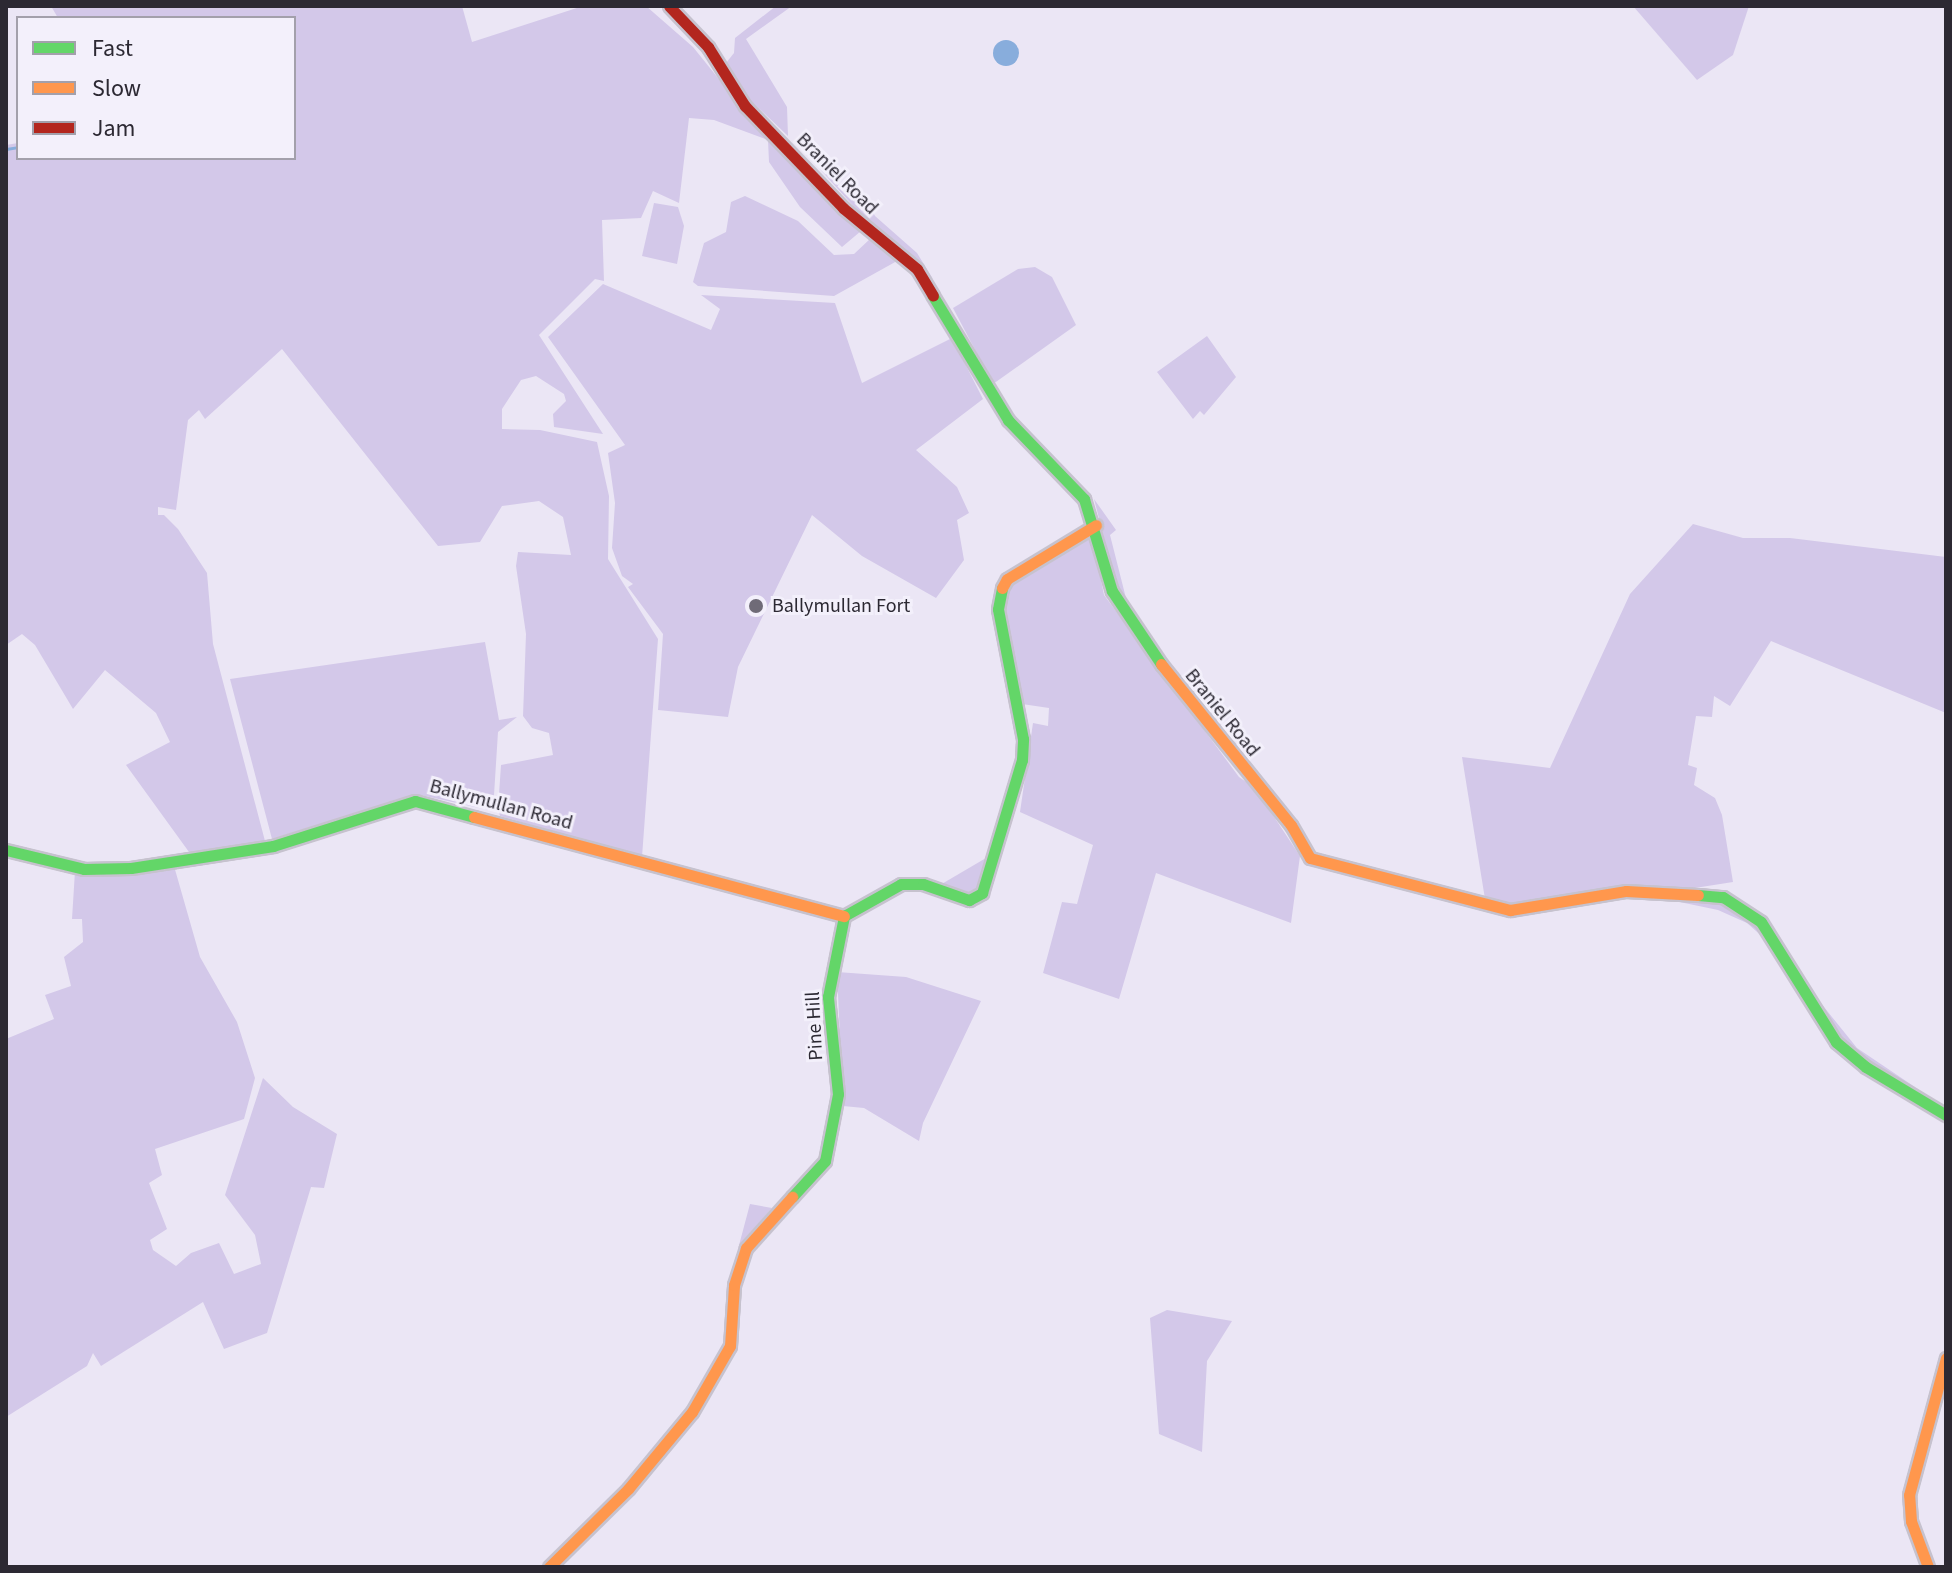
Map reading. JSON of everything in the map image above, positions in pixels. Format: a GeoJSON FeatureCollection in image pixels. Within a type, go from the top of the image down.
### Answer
{"type":"FeatureCollection","features":[{"type":"Feature","properties":{"kind":"street","name":"Braniel Road"},"geometry":{"type":"LineString","coordinates":[[669,6],[708,47],[745,106],[843,208],[917,269],[993,399],[1061,471],[1096,525],[1119,605],[1173,682],[1291,825],[1310,858],[1510,910],[1528,911],[1626,891],[1723,897],[1761,922],[1778,942],[1801,991],[1836,1042],[1866,1067],[1946,1115]]}},
{"type":"Feature","properties":{"kind":"street"},"geometry":{"type":"LineString","coordinates":[[844,916],[901,884],[923,884],[969,900],[982,893],[1015,796],[1022,760],[1020,721],[998,609],[1000,592],[1007,579],[1096,525]]}},
{"type":"Feature","properties":{"kind":"street","name":"Ballymullan Road"},"geometry":{"type":"LineString","coordinates":[[6,850],[84,869],[131,868],[273,846],[415,801],[844,916]]}},
{"type":"Feature","properties":{"kind":"street","name":"Pine Hill"},"geometry":{"type":"LineString","coordinates":[[549,1567],[628,1489],[692,1412],[730,1346],[734,1285],[746,1248],[825,1161],[838,1094],[828,997],[844,916]]}},
{"type":"Feature","properties":{"kind":"street"},"geometry":{"type":"LineString","coordinates":[[1928,1567],[1911,1521],[1909,1495],[1946,1358]]}},
{"type":"Feature","properties":{"kind":"shaded area"},"geometry":{"type":"Polygon","coordinates":[[[51,6],[462,6],[472,42],[583,6],[646,6],[693,47],[768,140],[714,120],[689,118],[679,203],[653,191],[641,218],[602,220],[604,281],[595,279],[539,335],[603,434],[554,427],[553,414],[566,401],[564,394],[536,376],[521,380],[502,409],[502,429],[540,430],[597,442],[609,496],[608,559],[658,639],[642,857],[500,816],[498,809],[501,765],[553,755],[549,733],[532,728],[523,716],[526,634],[516,566],[518,552],[571,555],[563,517],[539,501],[502,506],[480,542],[438,546],[282,349],[205,419],[199,410],[188,420],[176,510],[158,507],[158,515],[164,515],[178,529],[207,573],[213,644],[265,841],[189,852],[126,765],[170,742],[156,713],[105,670],[73,709],[35,645],[22,634],[6,645],[6,145],[16,143],[16,160],[296,160],[296,16],[57,16],[51,6]]]}},
{"type":"Feature","properties":{"kind":"shaded area"},"geometry":{"type":"Polygon","coordinates":[[[776,6],[792,6],[746,39],[787,107],[788,136],[746,96],[726,63],[734,53],[735,38],[776,6]]]}},
{"type":"Feature","properties":{"kind":"shaded area"},"geometry":{"type":"Polygon","coordinates":[[[1633,6],[1749,6],[1733,55],[1697,80],[1633,6]]]}},
{"type":"Feature","properties":{"kind":"shaded area"},"geometry":{"type":"Polygon","coordinates":[[[768,140],[861,231],[842,247],[800,207],[769,162],[768,140]]]}},
{"type":"Feature","properties":{"kind":"shaded area"},"geometry":{"type":"Polygon","coordinates":[[[819,168],[842,187],[864,195],[875,216],[917,253],[933,279],[874,229],[819,168]]]}},
{"type":"Feature","properties":{"kind":"shaded area"},"geometry":{"type":"Polygon","coordinates":[[[745,196],[798,221],[834,255],[854,254],[870,239],[897,261],[834,296],[698,286],[693,282],[704,243],[726,232],[731,202],[745,196]]]}},
{"type":"Feature","properties":{"kind":"shaded area"},"geometry":{"type":"Polygon","coordinates":[[[654,203],[678,207],[684,226],[677,264],[642,256],[654,203]]]}},
{"type":"Feature","properties":{"kind":"shaded area"},"geometry":{"type":"Polygon","coordinates":[[[1035,267],[1052,277],[1076,325],[993,384],[953,308],[1018,269],[1035,267]]]}},
{"type":"Feature","properties":{"kind":"shaded area"},"geometry":{"type":"Polygon","coordinates":[[[603,284],[711,330],[720,309],[701,295],[835,303],[862,383],[952,338],[983,399],[916,450],[957,487],[969,513],[957,520],[964,560],[936,598],[862,556],[812,515],[738,667],[728,717],[658,710],[663,634],[628,587],[633,584],[622,576],[612,548],[615,503],[608,453],[625,445],[548,337],[603,284]]]}},
{"type":"Feature","properties":{"kind":"shaded area"},"geometry":{"type":"Polygon","coordinates":[[[1207,336],[1236,377],[1204,415],[1200,411],[1193,419],[1157,372],[1207,336]]]}},
{"type":"Feature","properties":{"kind":"shaded area"},"geometry":{"type":"Polygon","coordinates":[[[1094,499],[1116,530],[1110,535],[1129,610],[1117,588],[1094,499]]]}},
{"type":"Feature","properties":{"kind":"shaded area"},"geometry":{"type":"Polygon","coordinates":[[[1693,524],[1743,538],[1790,538],[1946,557],[1946,713],[1771,641],[1730,706],[1714,696],[1712,717],[1696,716],[1688,765],[1697,768],[1694,785],[1715,798],[1722,815],[1733,882],[1682,890],[1598,889],[1527,908],[1485,899],[1462,757],[1550,768],[1630,594],[1693,524]]]}},
{"type":"Feature","properties":{"kind":"shaded area"},"geometry":{"type":"Polygon","coordinates":[[[1092,535],[1104,595],[1239,777],[1255,788],[1300,856],[1291,923],[1156,873],[1119,999],[1043,973],[1062,902],[1077,904],[1093,845],[1020,812],[1033,723],[1048,726],[1049,708],[1022,704],[1003,615],[1010,584],[1092,535]]]}},
{"type":"Feature","properties":{"kind":"shaded area"},"geometry":{"type":"Polygon","coordinates":[[[485,642],[499,720],[517,717],[498,732],[493,811],[416,794],[272,839],[230,679],[485,642]]]}},
{"type":"Feature","properties":{"kind":"shaded area"},"geometry":{"type":"Polygon","coordinates":[[[986,858],[981,884],[971,895],[940,885],[986,858]]]}},
{"type":"Feature","properties":{"kind":"shaded area"},"geometry":{"type":"Polygon","coordinates":[[[174,866],[200,957],[237,1022],[255,1078],[244,1119],[155,1149],[162,1175],[149,1183],[167,1229],[150,1240],[153,1250],[176,1266],[191,1253],[219,1243],[234,1274],[261,1264],[255,1235],[225,1195],[263,1078],[293,1107],[337,1134],[324,1188],[311,1187],[267,1333],[224,1349],[203,1302],[101,1366],[93,1353],[87,1366],[6,1417],[6,1039],[54,1019],[45,995],[71,986],[64,957],[83,942],[82,919],[72,919],[75,871],[174,866]]]}},
{"type":"Feature","properties":{"kind":"shaded area"},"geometry":{"type":"Polygon","coordinates":[[[1705,899],[1746,915],[1776,944],[1790,977],[1765,939],[1747,923],[1718,910],[1670,900],[1705,899]]]}},
{"type":"Feature","properties":{"kind":"shaded area"},"geometry":{"type":"Polygon","coordinates":[[[837,972],[906,977],[981,1001],[923,1123],[919,1141],[864,1108],[843,1106],[837,972]]]}},
{"type":"Feature","properties":{"kind":"shaded area"},"geometry":{"type":"Polygon","coordinates":[[[1807,986],[1857,1048],[1946,1108],[1851,1049],[1807,986]]]}},
{"type":"Feature","properties":{"kind":"shaded area"},"geometry":{"type":"Polygon","coordinates":[[[750,1204],[772,1208],[738,1249],[750,1204]]]}},
{"type":"Feature","properties":{"kind":"shaded area"},"geometry":{"type":"Polygon","coordinates":[[[1167,1310],[1232,1321],[1207,1361],[1202,1452],[1159,1434],[1150,1318],[1167,1310]]]}},
{"type":"Feature","properties":{"kind":"water"},"geometry":{"type":"Polygon","coordinates":[[[1006,40],[1015,44],[1019,53],[1015,62],[1006,66],[997,62],[993,53],[997,44],[1006,40]]]}},
{"type":"Feature","properties":{"kind":"waterway"},"geometry":{"type":"LineString","coordinates":[[6,149],[16,147]]}},
{"type":"Feature","properties":{"kind":"traffic: fast"},"geometry":{"type":"LineString","coordinates":[[933,296],[1008,420],[1084,499],[1112,591],[1161,664]]}},
{"type":"Feature","properties":{"kind":"traffic: fast"},"geometry":{"type":"LineString","coordinates":[[792,1197],[825,1161],[838,1094],[828,997],[844,916],[901,884],[923,884],[969,900],[982,893],[1022,760],[1023,739],[998,609],[1002,588]]}},
{"type":"Feature","properties":{"kind":"traffic: fast"},"geometry":{"type":"LineString","coordinates":[[6,850],[84,869],[131,868],[273,846],[415,801],[474,817]]}},
{"type":"Feature","properties":{"kind":"traffic: fast"},"geometry":{"type":"LineString","coordinates":[[1698,895],[1723,897],[1761,922],[1836,1042],[1866,1067],[1946,1115]]}},
{"type":"Feature","properties":{"kind":"traffic: slow"},"geometry":{"type":"LineString","coordinates":[[1002,588],[1007,579],[1096,525]]}},
{"type":"Feature","properties":{"kind":"traffic: slow"},"geometry":{"type":"LineString","coordinates":[[1161,664],[1291,825],[1310,858],[1510,910],[1626,891],[1698,895]]}},
{"type":"Feature","properties":{"kind":"traffic: slow"},"geometry":{"type":"LineString","coordinates":[[474,817],[844,916]]}},
{"type":"Feature","properties":{"kind":"traffic: slow"},"geometry":{"type":"LineString","coordinates":[[549,1567],[628,1489],[692,1412],[730,1346],[734,1285],[746,1248],[792,1197]]}},
{"type":"Feature","properties":{"kind":"traffic: slow"},"geometry":{"type":"LineString","coordinates":[[1928,1567],[1911,1521],[1909,1495],[1946,1358]]}},
{"type":"Feature","properties":{"kind":"traffic: jam"},"geometry":{"type":"LineString","coordinates":[[669,6],[708,47],[745,106],[843,208],[917,269],[933,296]]}},
{"type":"Feature","properties":{"kind":"place","name":"Ballymullan Fort"},"geometry":{"type":"Point","coordinates":[756,606]}}]}
